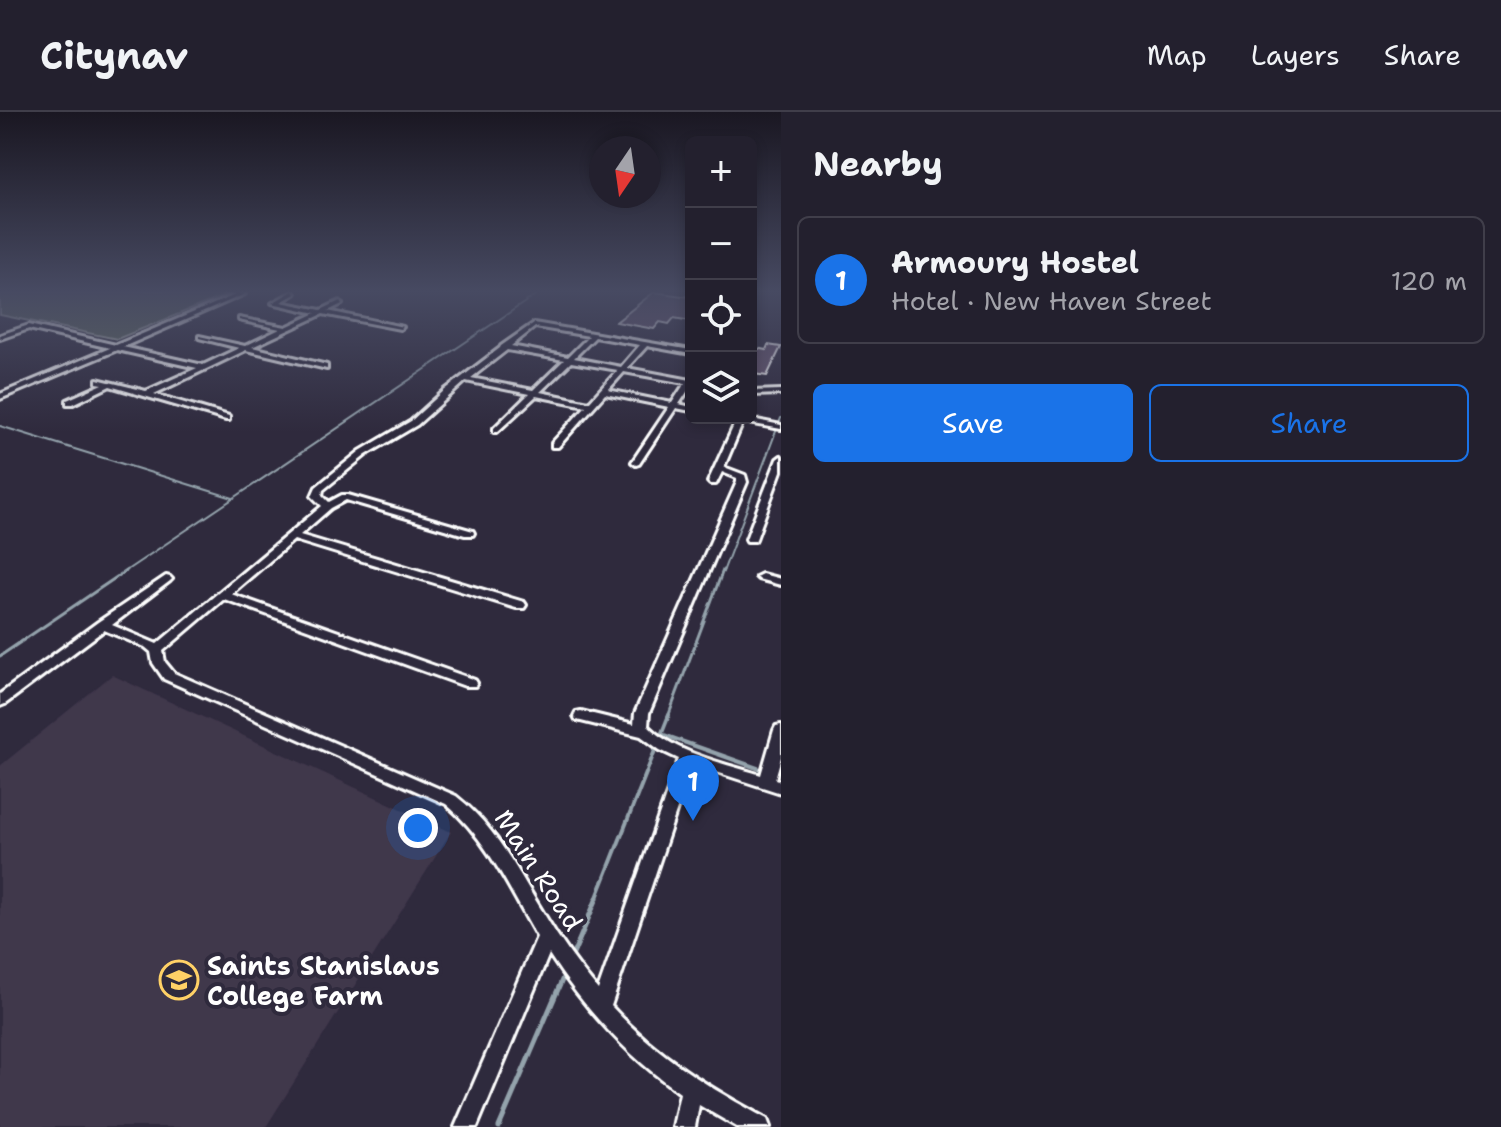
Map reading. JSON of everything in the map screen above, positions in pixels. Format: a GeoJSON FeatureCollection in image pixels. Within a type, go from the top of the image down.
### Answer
{"type":"FeatureCollection","features":[{"type":"Feature","properties":{"kind":"street"},"geometry":{"type":"LineString","coordinates":[[72,337],[201,367]]}},
{"type":"Feature","properties":{"kind":"street"},"geometry":{"type":"LineString","coordinates":[[0,397],[142,337]]}},
{"type":"Feature","properties":{"kind":"street"},"geometry":{"type":"LineString","coordinates":[[203,337],[324,367]]}},
{"type":"Feature","properties":{"kind":"street"},"geometry":{"type":"LineString","coordinates":[[147,394],[266,337]]}},
{"type":"Feature","properties":{"kind":"street"},"geometry":{"type":"LineString","coordinates":[[328,506],[317,496],[319,489],[363,453],[414,423],[517,337]]}},
{"type":"Feature","properties":{"kind":"street"},"geometry":{"type":"LineString","coordinates":[[497,430],[592,337]]}},
{"type":"Feature","properties":{"kind":"street"},"geometry":{"type":"LineString","coordinates":[[607,337],[685,351]]}},
{"type":"Feature","properties":{"kind":"street"},"geometry":{"type":"LineString","coordinates":[[555,445],[645,344]]}},
{"type":"Feature","properties":{"kind":"street"},"geometry":{"type":"LineString","coordinates":[[503,347],[685,381]]}},
{"type":"Feature","properties":{"kind":"street"},"geometry":{"type":"LineString","coordinates":[[465,379],[590,404]]}},
{"type":"Feature","properties":{"kind":"street"},"geometry":{"type":"LineString","coordinates":[[70,402],[104,383],[226,418]]}},
{"type":"Feature","properties":{"kind":"street"},"geometry":{"type":"LineString","coordinates":[[636,462],[685,389]]}},
{"type":"Feature","properties":{"kind":"street"},"geometry":{"type":"LineString","coordinates":[[603,391],[685,408]]}},
{"type":"Feature","properties":{"kind":"street"},"geometry":{"type":"LineString","coordinates":[[757,394],[781,392]]}},
{"type":"Feature","properties":{"kind":"street"},"geometry":{"type":"LineString","coordinates":[[757,422],[778,426]]}},
{"type":"Feature","properties":{"kind":"street"},"geometry":{"type":"LineString","coordinates":[[713,482],[737,424]]}},
{"type":"Feature","properties":{"kind":"street"},"geometry":{"type":"LineString","coordinates":[[751,539],[781,459]]}},
{"type":"Feature","properties":{"kind":"street"},"geometry":{"type":"LineString","coordinates":[[647,734],[642,713],[742,482],[742,477],[720,468]]}},
{"type":"Feature","properties":{"kind":"street"},"geometry":{"type":"LineString","coordinates":[[102,625],[157,650],[328,506],[345,497],[469,533]]}},
{"type":"Feature","properties":{"kind":"street"},"geometry":{"type":"LineString","coordinates":[[293,536],[520,605]]}},
{"type":"Feature","properties":{"kind":"street"},"geometry":{"type":"LineString","coordinates":[[762,577],[781,582]]}},
{"type":"Feature","properties":{"kind":"street"},"geometry":{"type":"LineString","coordinates":[[0,701],[166,579]]}},
{"type":"Feature","properties":{"kind":"street"},"geometry":{"type":"LineString","coordinates":[[223,595],[470,683]]}},
{"type":"Feature","properties":{"kind":"street","name":"Main Road"},"geometry":{"type":"LineString","coordinates":[[157,650],[159,663],[169,676],[464,808],[487,838],[547,936],[624,1036],[692,1087],[759,1127]]}},
{"type":"Feature","properties":{"kind":"street"},"geometry":{"type":"LineString","coordinates":[[581,716],[647,734],[679,752],[772,777],[781,730]]}},
{"type":"Feature","properties":{"kind":"street"},"geometry":{"type":"LineString","coordinates":[[601,1008],[679,752]]}},
{"type":"Feature","properties":{"kind":"street"},"geometry":{"type":"LineString","coordinates":[[466,1127],[547,936]]}},
{"type":"Feature","properties":{"kind":"street"},"geometry":{"type":"LineString","coordinates":[[684,1127],[692,1087]]}},
{"type":"Feature","properties":{"kind":"shaded area","name":"Saints Stanislaus College Farm"},"geometry":{"type":"Polygon","coordinates":[[[112,675],[451,832],[266,1127],[0,1127],[0,766],[112,675]]]}},
{"type":"Feature","properties":{"kind":"building"},"geometry":{"type":"Polygon","coordinates":[[[768,345],[781,347],[767,376],[757,375],[757,348],[766,350],[768,345]]]}},
{"type":"Feature","properties":{"kind":"waterway"},"geometry":{"type":"LineString","coordinates":[[124,572],[473,337]]}},
{"type":"Feature","properties":{"kind":"waterway"},"geometry":{"type":"LineString","coordinates":[[723,572],[781,418]]}},
{"type":"Feature","properties":{"kind":"waterway"},"geometry":{"type":"LineString","coordinates":[[0,426],[233,498]]}},
{"type":"Feature","properties":{"kind":"waterway"},"geometry":{"type":"LineString","coordinates":[[0,656],[127,570]]}},
{"type":"Feature","properties":{"kind":"waterway"},"geometry":{"type":"LineString","coordinates":[[668,717],[723,570]]}},
{"type":"Feature","properties":{"kind":"waterway"},"geometry":{"type":"LineString","coordinates":[[661,734],[669,715]]}},
{"type":"Feature","properties":{"kind":"waterway"},"geometry":{"type":"LineString","coordinates":[[596,900],[661,734]]}},
{"type":"Feature","properties":{"kind":"waterway"},"geometry":{"type":"LineString","coordinates":[[661,734],[763,770]]}},
{"type":"Feature","properties":{"kind":"waterway"},"geometry":{"type":"LineString","coordinates":[[571,959],[597,898]]}},
{"type":"Feature","properties":{"kind":"waterway"},"geometry":{"type":"LineString","coordinates":[[499,1127],[565,973]]}},
{"type":"Feature","properties":{"kind":"place","name":"Armoury Hostel"},"geometry":{"type":"Point","coordinates":[693,821]}},
{"type":"Feature","properties":{"kind":"place","name":"Saints Stanislaus College Farm"},"geometry":{"type":"Point","coordinates":[179,980]}}]}
